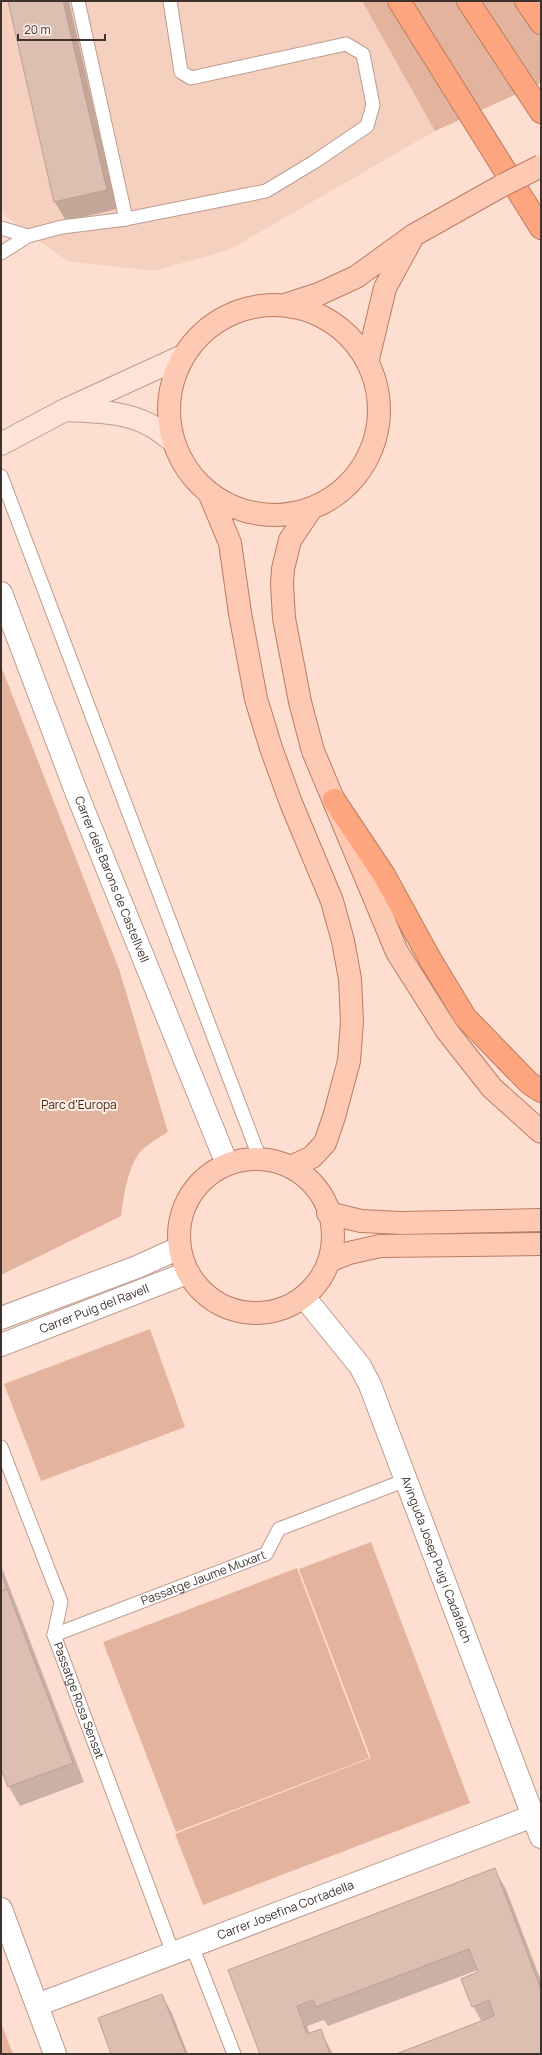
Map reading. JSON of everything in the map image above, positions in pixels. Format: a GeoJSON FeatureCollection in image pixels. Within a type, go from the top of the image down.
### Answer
{"type":"FeatureCollection","features":[{"type":"Feature","properties":{"kind":"highway"},"geometry":{"type":"LineString","coordinates":[[399,1],[541,228]]}},
{"type":"Feature","properties":{"kind":"highway"},"geometry":{"type":"LineString","coordinates":[[468,1],[541,112]]}},
{"type":"Feature","properties":{"kind":"highway"},"geometry":{"type":"LineString","coordinates":[[526,1],[541,23]]}},
{"type":"Feature","properties":{"kind":"highway"},"geometry":{"type":"LineString","coordinates":[[334,800],[384,875],[430,959],[465,1017],[529,1083],[541,1091]]}},
{"type":"Feature","properties":{"kind":"main road"},"geometry":{"type":"LineString","coordinates":[[293,1166],[312,1157],[325,1143],[334,1117],[349,1061],[352,1022],[350,979],[343,941],[332,902],[270,748],[256,699],[240,613],[230,543],[210,495],[188,471],[173,441],[168,417],[170,391],[175,374],[184,356],[196,339],[222,318],[253,306],[287,304],[319,294],[356,277],[414,235],[541,166]]}},
{"type":"Feature","properties":{"kind":"main road"},"geometry":{"type":"LineString","coordinates":[[368,359],[385,288],[414,235]]}},
{"type":"Feature","properties":{"kind":"main road"},"geometry":{"type":"LineString","coordinates":[[210,495],[242,511],[276,516],[311,510],[342,492],[366,464],[369,457],[379,430],[380,394],[368,359],[348,333],[320,314],[306,308],[287,304]]}},
{"type":"Feature","properties":{"kind":"main road"},"geometry":{"type":"LineString","coordinates":[[4,442],[65,410],[184,356]]}},
{"type":"Feature","properties":{"kind":"main road"},"geometry":{"type":"LineString","coordinates":[[65,410],[112,412],[151,425],[173,441]]}},
{"type":"Feature","properties":{"kind":"main road"},"geometry":{"type":"LineString","coordinates":[[311,510],[290,540],[283,569],[282,583],[284,618],[300,702],[313,751],[397,952],[447,1031],[492,1088],[541,1132]]}},
{"type":"Feature","properties":{"kind":"main road"},"geometry":{"type":"LineString","coordinates":[[260,1158],[293,1166],[305,1176],[323,1197],[328,1213],[332,1242],[329,1261],[323,1275],[304,1297],[284,1308],[261,1314],[240,1312],[221,1306],[202,1293],[187,1273],[178,1248],[179,1224],[186,1201],[202,1180],[227,1164],[260,1158]]}},
{"type":"Feature","properties":{"kind":"main road"},"geometry":{"type":"LineString","coordinates":[[328,1213],[361,1221],[402,1223],[541,1220]]}},
{"type":"Feature","properties":{"kind":"main road"},"geometry":{"type":"LineString","coordinates":[[329,1261],[348,1253],[380,1246],[541,1244]]}},
{"type":"Feature","properties":{"kind":"street","name":"Carrer dels Barons de Castellvell"},"geometry":{"type":"LineString","coordinates":[[1,593],[80,802],[227,1164]]}},
{"type":"Feature","properties":{"kind":"street","name":"Carrer Puig del Ravell"},"geometry":{"type":"LineString","coordinates":[[1,1318],[137,1267],[178,1248]]}},
{"type":"Feature","properties":{"kind":"street","name":"Carrer Puig del Ravell"},"geometry":{"type":"LineString","coordinates":[[1,1345],[187,1273]]}},
{"type":"Feature","properties":{"kind":"street","name":"Avinguda Josep Puig i Cadafalch"},"geometry":{"type":"LineString","coordinates":[[304,1297],[360,1366],[370,1385],[541,1837]]}},
{"type":"Feature","properties":{"kind":"street","name":"Carrer Josefina Cortadella"},"geometry":{"type":"LineString","coordinates":[[37,2005],[533,1816]]}},
{"type":"Feature","properties":{"kind":"street"},"geometry":{"type":"LineString","coordinates":[[1,1909],[55,2054]]}},
{"type":"Feature","properties":{"kind":"lane"},"geometry":{"type":"LineString","coordinates":[[78,1],[126,219]]}},
{"type":"Feature","properties":{"kind":"lane"},"geometry":{"type":"LineString","coordinates":[[1,253],[28,236],[62,228],[126,219],[266,190],[314,162],[367,126],[373,105],[363,54],[346,44],[191,78],[181,72],[170,1]]}},
{"type":"Feature","properties":{"kind":"lane"},"geometry":{"type":"LineString","coordinates":[[1,228],[28,236]]}},
{"type":"Feature","properties":{"kind":"lane"},"geometry":{"type":"LineString","coordinates":[[1,476],[260,1158]]}},
{"type":"Feature","properties":{"kind":"lane","name":"Passatge Rosa Sensat"},"geometry":{"type":"LineString","coordinates":[[1,1448],[60,1602],[54,1635],[182,1949],[234,2054]]}},
{"type":"Feature","properties":{"kind":"lane","name":"Passatge Jaume Muxart"},"geometry":{"type":"LineString","coordinates":[[54,1635],[266,1554],[279,1529],[406,1480]]}},
{"type":"Feature","properties":{"kind":"shaded area"},"geometry":{"type":"Polygon","coordinates":[[[1,1],[362,1],[435,131],[229,250],[154,271],[67,261],[1,213],[1,1]]]}},
{"type":"Feature","properties":{"kind":"green space"},"geometry":{"type":"Polygon","coordinates":[[[362,1],[541,1],[541,83],[435,131],[362,1]]]}},
{"type":"Feature","properties":{"kind":"green space","name":"Parc d'Europa"},"geometry":{"type":"Polygon","coordinates":[[[1,666],[119,969],[168,1132],[144,1148],[134,1162],[130,1170],[121,1216],[1,1275],[1,666]]]}},
{"type":"Feature","properties":{"kind":"green space"},"geometry":{"type":"Polygon","coordinates":[[[150,1329],[185,1427],[41,1481],[4,1384],[150,1329]]]}},
{"type":"Feature","properties":{"kind":"green space"},"geometry":{"type":"Polygon","coordinates":[[[371,1542],[470,1803],[203,1905],[175,1834],[371,1758],[299,1569],[371,1542]]]}},
{"type":"Feature","properties":{"kind":"green space"},"geometry":{"type":"Polygon","coordinates":[[[297,1568],[369,1758],[176,1832],[103,1642],[297,1568]]]}},
{"type":"Feature","properties":{"kind":"green space"},"geometry":{"type":"Polygon","coordinates":[[[1,2023],[13,2054],[1,2054],[1,2023]]]}},
{"type":"Feature","properties":{"kind":"building"},"geometry":{"type":"Polygon","coordinates":[[[8,1],[63,1],[107,190],[54,202],[8,1]]]}},
{"type":"Feature","properties":{"kind":"building"},"geometry":{"type":"Polygon","coordinates":[[[1,1572],[7,1589],[1,1591],[1,1572]]]}},
{"type":"Feature","properties":{"kind":"building"},"geometry":{"type":"Polygon","coordinates":[[[7,1589],[73,1763],[8,1787],[1,1769],[1,1591],[7,1589]]]}},
{"type":"Feature","properties":{"kind":"building"},"geometry":{"type":"Polygon","coordinates":[[[495,1868],[541,1989],[541,2054],[396,2054],[494,2016],[489,2000],[472,2007],[461,1979],[478,1972],[469,1949],[316,2007],[313,2000],[297,2006],[307,2034],[321,2029],[330,2054],[260,2054],[228,1970],[495,1868]]]}},
{"type":"Feature","properties":{"kind":"building"},"geometry":{"type":"Polygon","coordinates":[[[162,1994],[186,2054],[111,2054],[98,2018],[162,1994]]]}}]}
